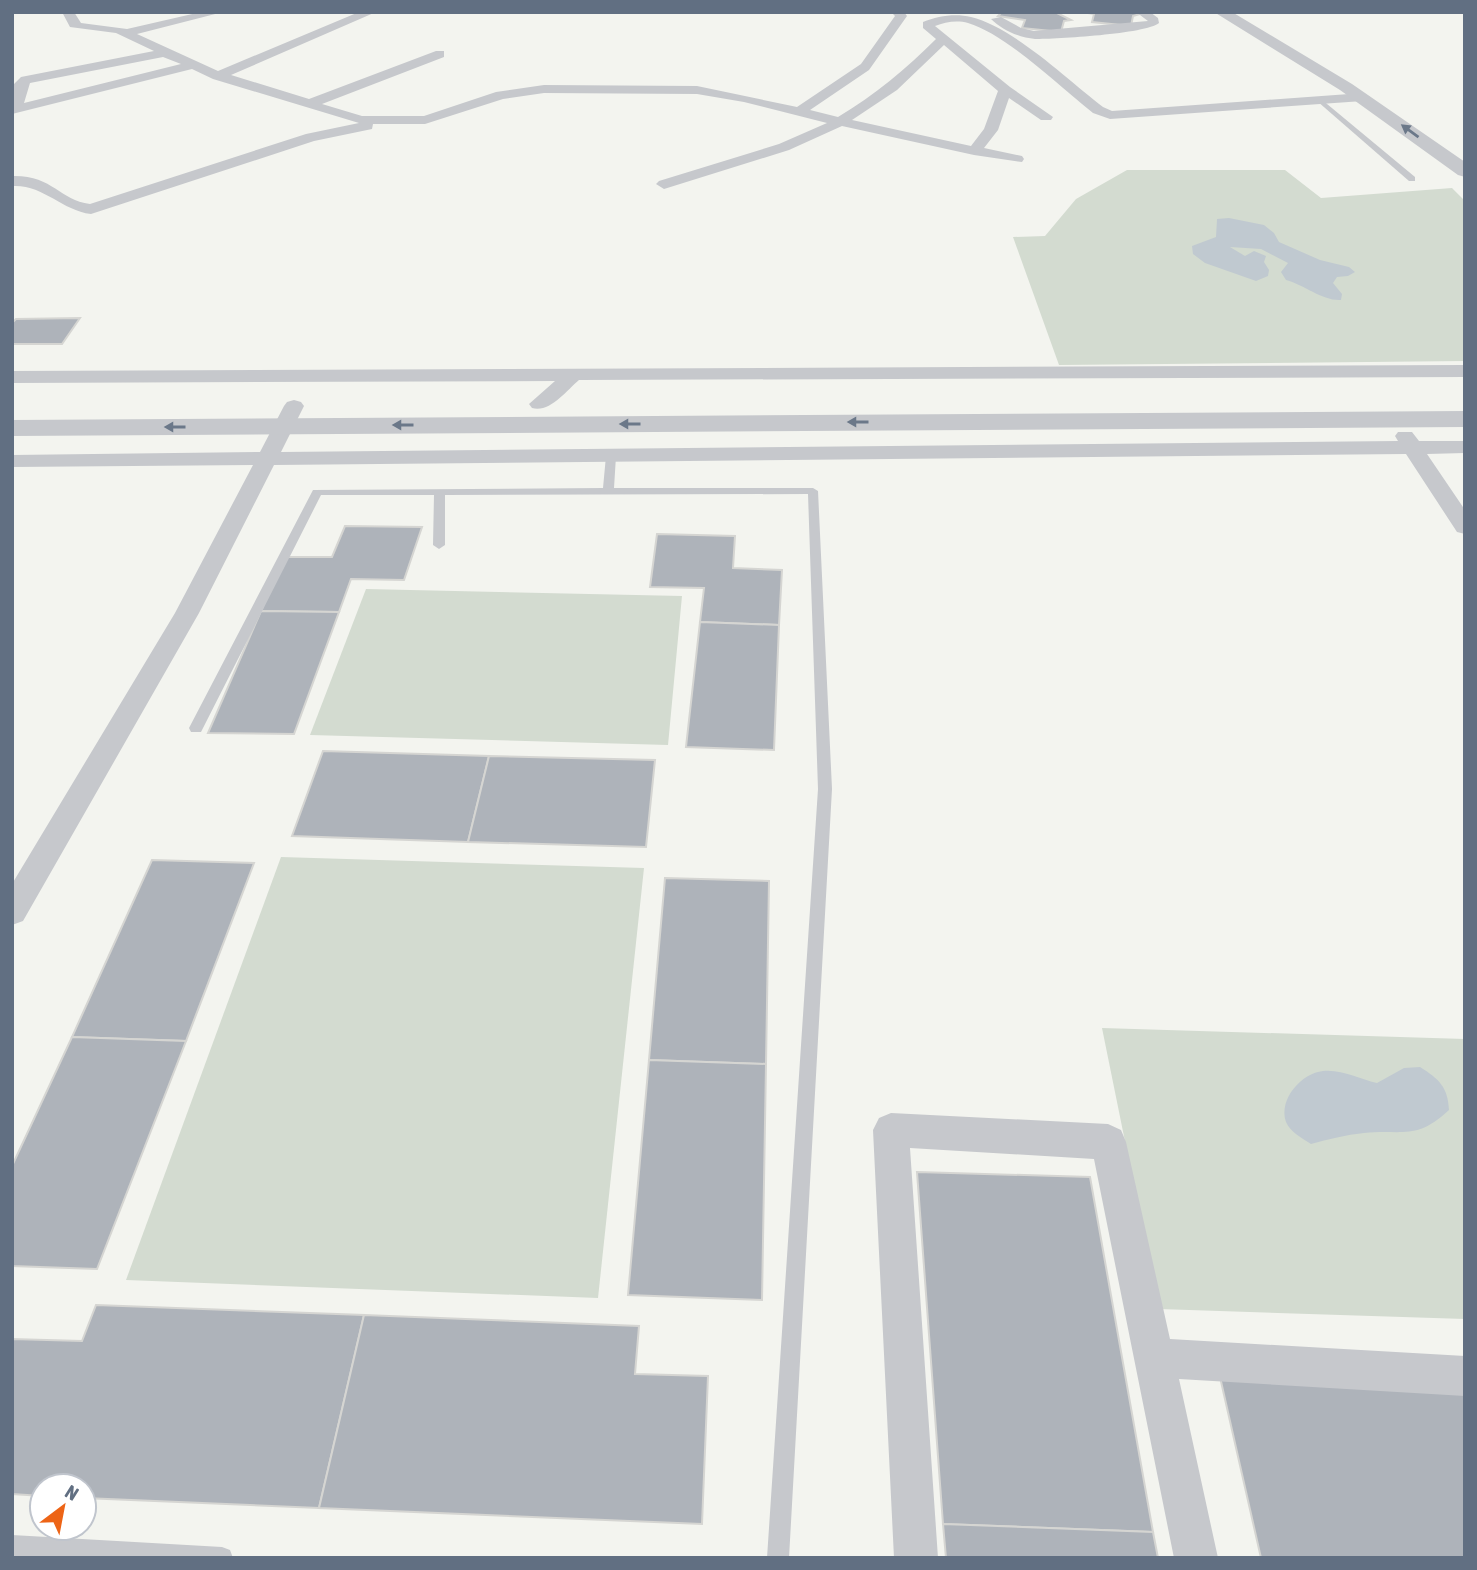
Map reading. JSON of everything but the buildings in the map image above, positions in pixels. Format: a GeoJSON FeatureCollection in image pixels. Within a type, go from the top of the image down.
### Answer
{"type":"FeatureCollection","features":[{"type":"Feature","properties":{"kind":"street"},"geometry":{"type":"LineString","coordinates":[[55,12],[70,15],[74,24],[125,33],[218,76],[339,116],[406,122]]}},
{"type":"Feature","properties":{"kind":"street"},"geometry":{"type":"LineString","coordinates":[[125,33],[217,12]]}},
{"type":"Feature","properties":{"kind":"street"},"geometry":{"type":"LineString","coordinates":[[218,76],[370,12]]}},
{"type":"Feature","properties":{"kind":"street"},"geometry":{"type":"LineString","coordinates":[[798,112],[865,67],[901,16],[897,12]]}},
{"type":"Feature","properties":{"kind":"street"},"geometry":{"type":"LineString","coordinates":[[985,12],[1017,31],[1043,35],[1142,27],[1153,23],[1154,20],[1142,12]]}},
{"type":"Feature","properties":{"kind":"street"},"geometry":{"type":"LineString","coordinates":[[1221,12],[1275,41],[1363,97],[1465,171]]}},
{"type":"Feature","properties":{"kind":"street"},"geometry":{"type":"LineString","coordinates":[[1239,12],[1371,86],[1465,153]]}},
{"type":"Feature","properties":{"kind":"street"},"geometry":{"type":"LineString","coordinates":[[85,27],[124,18]]}},
{"type":"Feature","properties":{"kind":"street"},"geometry":{"type":"LineString","coordinates":[[1046,117],[1005,90],[927,25],[956,19],[970,20],[1008,42],[1098,110],[1110,115],[1363,97]]}},
{"type":"Feature","properties":{"kind":"street"},"geometry":{"type":"LineString","coordinates":[[664,184],[767,153],[840,122],[891,88],[943,39]]}},
{"type":"Feature","properties":{"kind":"street"},"geometry":{"type":"LineString","coordinates":[[165,52],[26,80],[21,83],[14,110],[193,65]]}},
{"type":"Feature","properties":{"kind":"street"},"geometry":{"type":"LineString","coordinates":[[309,104],[440,54]]}},
{"type":"Feature","properties":{"kind":"street"},"geometry":{"type":"LineString","coordinates":[[12,181],[38,181],[74,205],[91,209],[311,137],[349,128],[441,117],[501,95],[569,89],[697,90],[1017,159]]}},
{"type":"Feature","properties":{"kind":"street"},"geometry":{"type":"LineString","coordinates":[[974,151],[991,130],[1005,90]]}},
{"type":"Feature","properties":{"kind":"street"},"geometry":{"type":"LineString","coordinates":[[12,377],[568,380],[1465,370]]}},
{"type":"Feature","properties":{"kind":"street"},"geometry":{"type":"LineString","coordinates":[[539,404],[568,380]]}},
{"type":"Feature","properties":{"kind":"street"},"geometry":{"type":"LineString","coordinates":[[12,428],[539,404],[1465,403]]}},
{"type":"Feature","properties":{"kind":"street"},"geometry":{"type":"LineString","coordinates":[[12,406],[290,416],[1465,419]]}},
{"type":"Feature","properties":{"kind":"street"},"geometry":{"type":"LineString","coordinates":[[12,912],[187,613],[290,416]]}},
{"type":"Feature","properties":{"kind":"street"},"geometry":{"type":"LineString","coordinates":[[1393,420],[1465,527]]}},
{"type":"Feature","properties":{"kind":"street"},"geometry":{"type":"LineString","coordinates":[[12,460],[1465,447]]}},
{"type":"Feature","properties":{"kind":"street"},"geometry":{"type":"LineString","coordinates":[[916,1558],[891,1130],[1108,1142],[1196,1558]]}},
{"type":"Feature","properties":{"kind":"street"},"geometry":{"type":"LineString","coordinates":[[1155,1358],[1465,1376]]}},
{"type":"Feature","properties":{"kind":"lane"},"geometry":{"type":"LineString","coordinates":[[1320,100],[1412,179]]}},
{"type":"Feature","properties":{"kind":"lane"},"geometry":{"type":"LineString","coordinates":[[608,491],[611,456]]}},
{"type":"Feature","properties":{"kind":"lane"},"geometry":{"type":"LineString","coordinates":[[195,728],[317,492],[813,491],[825,789],[778,1558]]}},
{"type":"Feature","properties":{"kind":"lane"},"geometry":{"type":"LineString","coordinates":[[439,545],[440,492]]}},
{"type":"Feature","properties":{"kind":"lane"},"geometry":{"type":"LineString","coordinates":[[12,1546],[222,1558]]}},
{"type":"Feature","properties":{"kind":"shaded area"},"geometry":{"type":"Polygon","coordinates":[[[1127,170],[1285,170],[1321,198],[1452,188],[1465,201],[1465,361],[1059,365],[1013,237],[1045,236],[1076,199],[1127,170]]]}},
{"type":"Feature","properties":{"kind":"shaded area"},"geometry":{"type":"Polygon","coordinates":[[[1229,218],[1264,225],[1274,233],[1279,242],[1320,260],[1349,267],[1355,272],[1337,277],[1333,283],[1342,294],[1341,300],[1327,298],[1286,280],[1281,272],[1288,263],[1261,249],[1230,247],[1245,256],[1254,251],[1266,256],[1264,262],[1269,270],[1268,276],[1256,281],[1205,263],[1193,254],[1192,246],[1216,237],[1217,219],[1229,218]]]}},
{"type":"Feature","properties":{"kind":"shaded area"},"geometry":{"type":"Polygon","coordinates":[[[366,589],[682,596],[668,745],[310,735],[366,589]]]}},
{"type":"Feature","properties":{"kind":"shaded area"},"geometry":{"type":"Polygon","coordinates":[[[281,857],[644,868],[598,1298],[126,1280],[281,857]]]}},
{"type":"Feature","properties":{"kind":"shaded area"},"geometry":{"type":"Polygon","coordinates":[[[1102,1028],[1465,1039],[1465,1319],[1159,1309],[1102,1028]]]}},
{"type":"Feature","properties":{"kind":"shaded area"},"geometry":{"type":"Polygon","coordinates":[[[1420,1067],[1441,1084],[1447,1095],[1449,1110],[1418,1130],[1351,1135],[1311,1144],[1293,1132],[1286,1122],[1284,1113],[1289,1096],[1300,1082],[1315,1073],[1337,1071],[1377,1083],[1404,1068],[1420,1067]]]}}]}
